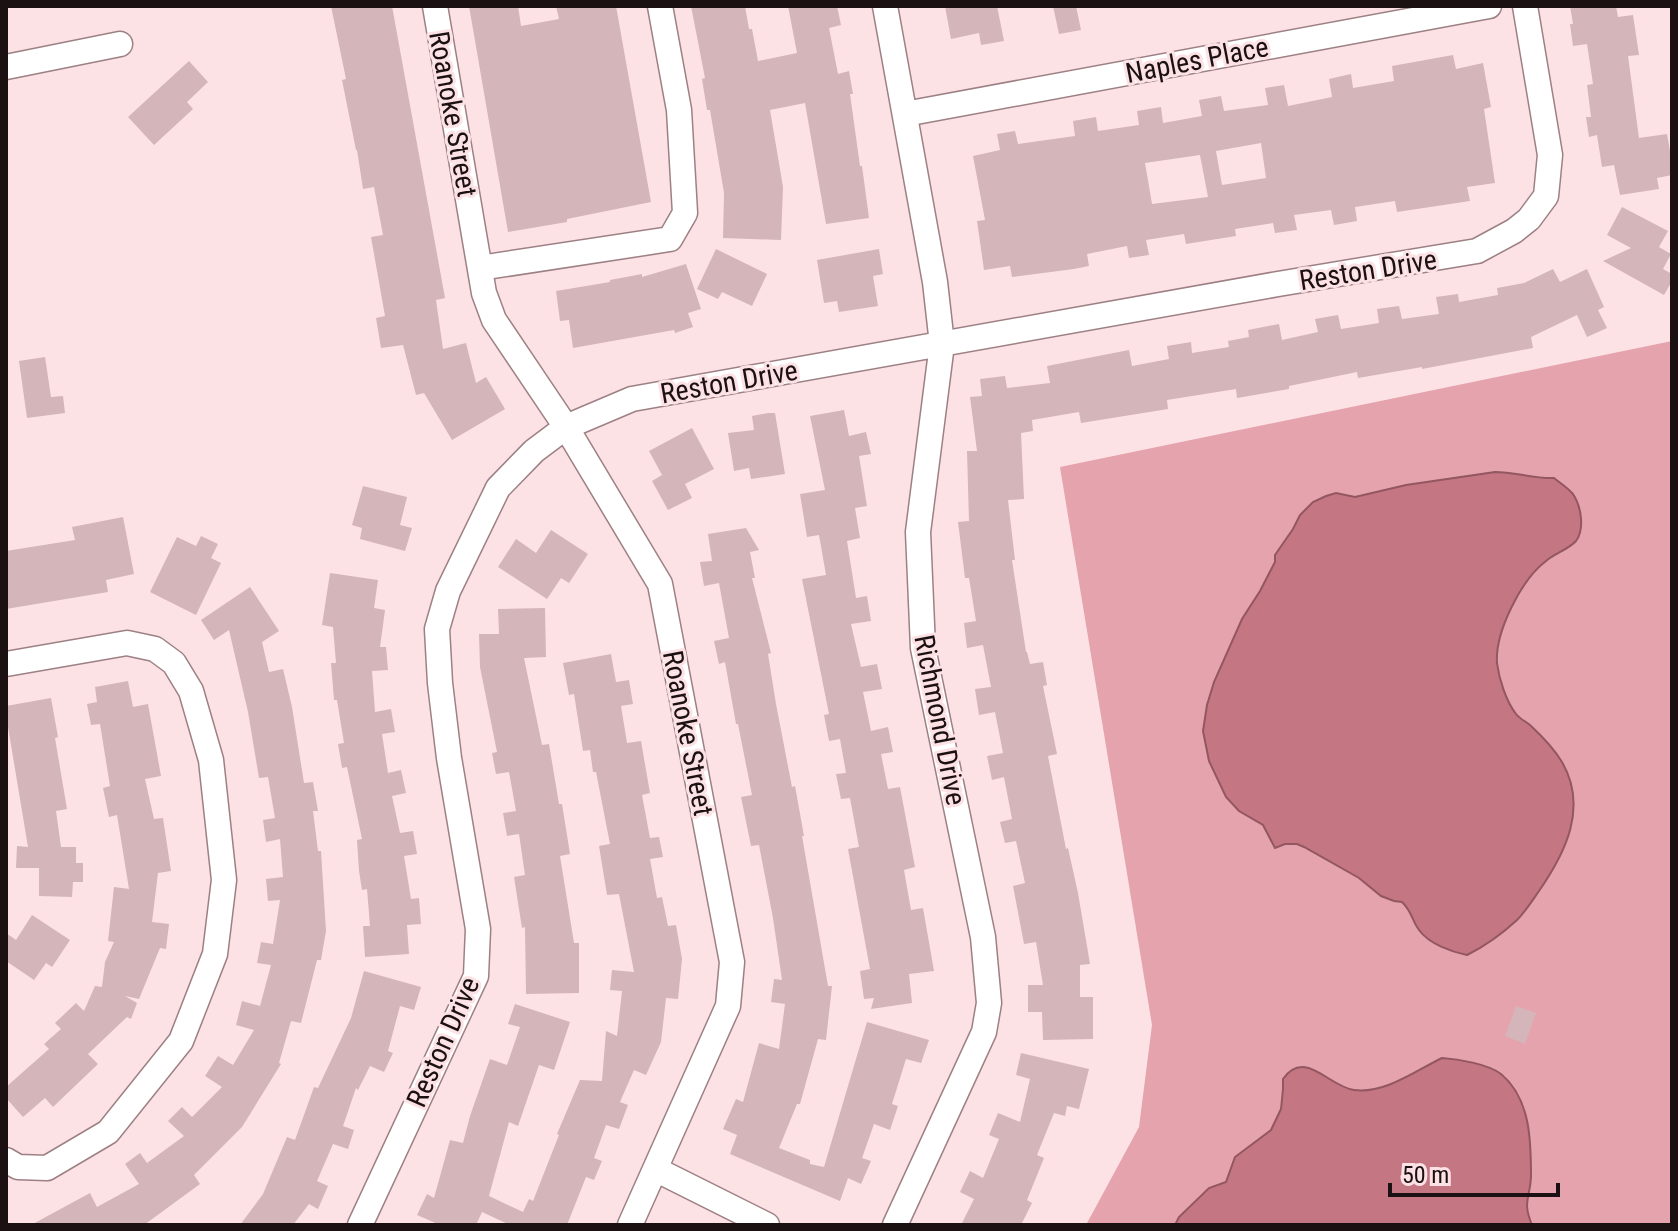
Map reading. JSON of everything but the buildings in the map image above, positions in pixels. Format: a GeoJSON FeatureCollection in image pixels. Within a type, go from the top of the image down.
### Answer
{"type":"FeatureCollection","features":[{"type":"Feature","properties":{"kind":"street","name":"Roanoke Street"},"geometry":{"type":"LineString","coordinates":[[435,6],[484,293],[494,320],[566,427],[660,584],[732,962],[728,1006],[630,1225]]}},
{"type":"Feature","properties":{"kind":"street"},"geometry":{"type":"LineString","coordinates":[[480,268],[670,239],[685,213],[679,110],[660,6]]}},
{"type":"Feature","properties":{"kind":"street","name":"Richmond Drive"},"geometry":{"type":"LineString","coordinates":[[885,6],[935,282],[942,344],[918,532],[923,648],[983,937],[989,1003],[984,1032],[895,1225]]}},
{"type":"Feature","properties":{"kind":"street","name":"Naples Place"},"geometry":{"type":"LineString","coordinates":[[905,114],[1489,6]]}},
{"type":"Feature","properties":{"kind":"street","name":"Reston Drive"},"geometry":{"type":"LineString","coordinates":[[360,1225],[476,976],[478,929],[449,758],[437,629],[448,591],[498,488],[534,451],[566,427],[632,399],[1477,251],[1514,231],[1529,219],[1546,196],[1550,155],[1525,6]]}},
{"type":"Feature","properties":{"kind":"street"},"geometry":{"type":"LineString","coordinates":[[6,67],[120,44]]}},
{"type":"Feature","properties":{"kind":"street"},"geometry":{"type":"LineString","coordinates":[[6,664],[127,643],[155,649],[174,663],[191,691],[211,760],[224,880],[215,954],[181,1041],[108,1132],[47,1168],[18,1167],[6,1160]]}},
{"type":"Feature","properties":{"kind":"street"},"geometry":{"type":"LineString","coordinates":[[655,1169],[767,1225]]}},
{"type":"Feature","properties":{"kind":"shaded area"},"geometry":{"type":"Polygon","coordinates":[[[1672,341],[1672,1225],[1086,1225],[1139,1127],[1152,1025],[1060,467],[1672,341]]]}},
{"type":"Feature","properties":{"kind":"shaded area"},"geometry":{"type":"Polygon","coordinates":[[[1495,472],[1554,478],[1573,494],[1580,511],[1581,524],[1576,541],[1549,558],[1519,593],[1500,637],[1497,663],[1512,709],[1543,738],[1562,762],[1570,779],[1573,812],[1558,861],[1526,910],[1499,935],[1467,955],[1429,939],[1419,930],[1402,902],[1381,896],[1359,878],[1304,847],[1285,844],[1275,848],[1263,825],[1239,811],[1226,797],[1209,761],[1203,731],[1214,682],[1242,619],[1275,562],[1275,555],[1300,515],[1313,502],[1336,493],[1355,497],[1406,485],[1495,472]]]}},
{"type":"Feature","properties":{"kind":"shaded area"},"geometry":{"type":"Polygon","coordinates":[[[1442,1058],[1495,1070],[1511,1084],[1518,1096],[1524,1108],[1529,1136],[1531,1177],[1527,1205],[1532,1225],[1175,1225],[1179,1217],[1209,1188],[1226,1182],[1235,1157],[1271,1130],[1281,1109],[1283,1079],[1291,1070],[1309,1068],[1345,1087],[1366,1090],[1400,1080],[1442,1058]]]}}]}
